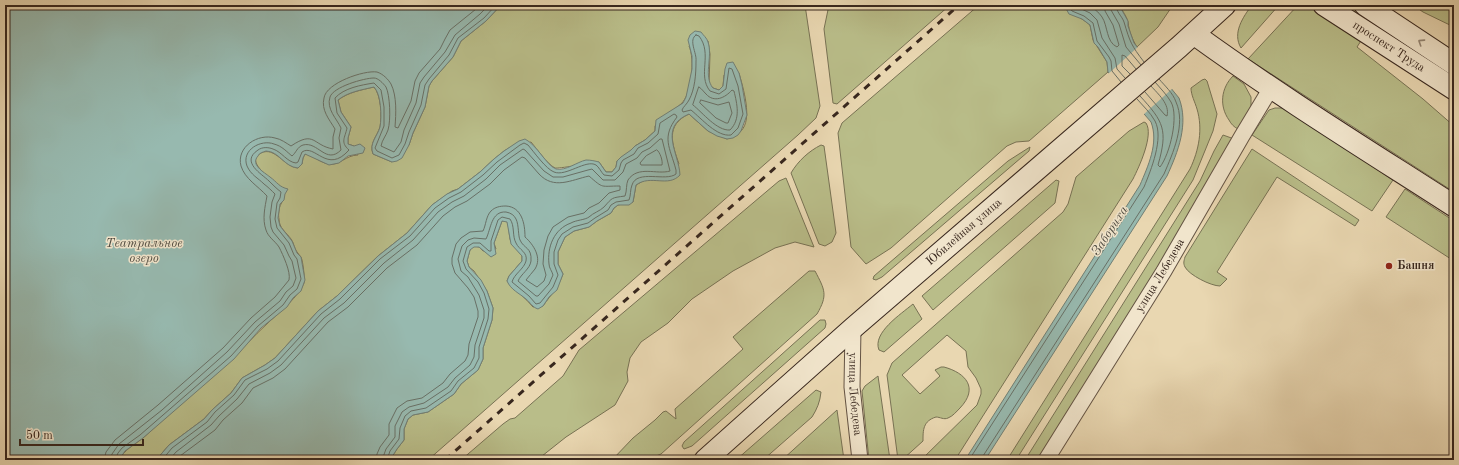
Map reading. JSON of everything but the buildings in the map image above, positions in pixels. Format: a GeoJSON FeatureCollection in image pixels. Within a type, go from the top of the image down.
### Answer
{"type":"FeatureCollection","features":[{"type":"Feature","properties":{"kind":"main road","name":"Юбилейная улица"},"geometry":{"type":"LineString","coordinates":[[705,460],[854,328],[1194,34],[1225,5]]}},
{"type":"Feature","properties":{"kind":"main road","name":"проспект Труда"},"geometry":{"type":"LineString","coordinates":[[1324,5],[1454,89]]}},
{"type":"Feature","properties":{"kind":"main road","name":"проспект Труда"},"geometry":{"type":"LineString","coordinates":[[1371,9],[1454,64]]}},
{"type":"Feature","properties":{"kind":"main road"},"geometry":{"type":"LineString","coordinates":[[1194,34],[1235,64],[1454,206]]}},
{"type":"Feature","properties":{"kind":"street","name":"улица Лебедева"},"geometry":{"type":"LineString","coordinates":[[1046,460],[1164,272],[1242,136],[1272,88]]}},
{"type":"Feature","properties":{"kind":"street","name":"улица Лебедева"},"geometry":{"type":"LineString","coordinates":[[854,328],[852,387],[860,460]]}},
{"type":"Feature","properties":{"kind":"green space"},"geometry":{"type":"Polygon","coordinates":[[[501,5],[805,5],[820,106],[816,118],[428,460],[390,460],[404,440],[404,429],[408,419],[413,415],[428,412],[454,394],[461,384],[478,370],[483,359],[483,348],[492,320],[493,308],[487,291],[474,271],[469,267],[467,261],[470,250],[474,246],[479,247],[483,251],[496,249],[494,243],[502,221],[507,221],[510,239],[522,256],[522,261],[509,276],[507,281],[533,307],[543,306],[556,288],[563,274],[558,264],[558,252],[565,237],[574,231],[589,227],[611,213],[618,205],[633,202],[636,185],[645,180],[656,180],[679,164],[674,149],[672,136],[673,129],[681,118],[689,114],[708,131],[727,139],[741,131],[745,126],[747,111],[739,73],[724,75],[723,86],[719,90],[713,88],[709,84],[710,54],[708,41],[689,46],[692,67],[690,85],[685,99],[655,126],[655,131],[617,161],[616,167],[612,172],[606,172],[599,162],[555,168],[545,160],[531,142],[509,148],[458,189],[452,191],[432,205],[407,233],[378,256],[337,296],[318,311],[275,358],[242,378],[231,393],[204,419],[169,445],[156,460],[119,460],[126,450],[143,438],[232,360],[263,327],[289,304],[302,288],[304,283],[304,270],[301,257],[279,222],[279,211],[280,205],[284,198],[284,191],[262,171],[258,166],[256,157],[261,153],[271,152],[293,167],[298,168],[302,164],[305,154],[320,161],[333,164],[354,155],[358,155],[354,146],[348,144],[351,127],[341,112],[338,100],[351,93],[374,87],[380,100],[381,117],[380,127],[373,143],[372,150],[373,154],[392,162],[409,145],[425,107],[429,86],[432,81],[453,57],[461,41],[486,21],[501,5]]]}},
{"type":"Feature","properties":{"kind":"green space"},"geometry":{"type":"Polygon","coordinates":[[[829,5],[950,5],[837,104],[833,103],[824,29],[829,5]]]}},
{"type":"Feature","properties":{"kind":"green space"},"geometry":{"type":"Polygon","coordinates":[[[979,5],[1064,5],[1065,8],[1090,25],[1093,40],[1107,62],[1108,72],[1029,141],[1016,142],[1007,146],[891,248],[866,264],[851,247],[838,133],[842,123],[979,5]]]}},
{"type":"Feature","properties":{"kind":"green space"},"geometry":{"type":"Polygon","coordinates":[[[1119,5],[1173,5],[1158,27],[1137,47],[1131,35],[1127,18],[1119,5]]]}},
{"type":"Feature","properties":{"kind":"green space"},"geometry":{"type":"Polygon","coordinates":[[[1252,5],[1279,5],[1241,48],[1238,31],[1242,20],[1252,5]]]}},
{"type":"Feature","properties":{"kind":"green space"},"geometry":{"type":"Polygon","coordinates":[[[1298,5],[1384,5],[1357,47],[1423,99],[1454,126],[1454,192],[1248,59],[1298,5]]]}},
{"type":"Feature","properties":{"kind":"green space"},"geometry":{"type":"Polygon","coordinates":[[[1413,5],[1454,5],[1454,27],[1423,12],[1413,5]]]}},
{"type":"Feature","properties":{"kind":"green space"},"geometry":{"type":"Polygon","coordinates":[[[1233,76],[1244,84],[1251,97],[1251,107],[1238,129],[1226,115],[1223,103],[1226,86],[1233,76]]]}},
{"type":"Feature","properties":{"kind":"green space"},"geometry":{"type":"Polygon","coordinates":[[[1205,79],[1207,81],[1217,114],[1213,131],[1193,180],[1016,460],[1007,460],[1190,169],[1198,147],[1200,132],[1199,117],[1191,88],[1205,79]]]}},
{"type":"Feature","properties":{"kind":"green space"},"geometry":{"type":"Polygon","coordinates":[[[1284,108],[1393,180],[1372,211],[1252,135],[1269,110],[1284,108]]]}},
{"type":"Feature","properties":{"kind":"green space"},"geometry":{"type":"Polygon","coordinates":[[[1144,122],[1148,128],[1147,143],[1133,179],[955,460],[921,460],[977,405],[981,394],[981,389],[976,378],[968,367],[966,351],[947,335],[902,375],[920,394],[940,376],[935,370],[944,367],[964,377],[969,388],[969,394],[966,401],[951,416],[946,419],[936,417],[928,421],[924,430],[923,441],[902,460],[898,460],[887,375],[892,363],[1063,212],[1068,204],[1076,177],[1129,131],[1144,122]]]}},
{"type":"Feature","properties":{"kind":"green space"},"geometry":{"type":"Polygon","coordinates":[[[1223,135],[1237,140],[1039,460],[1025,460],[1200,181],[1223,135]]]}},
{"type":"Feature","properties":{"kind":"green space"},"geometry":{"type":"Polygon","coordinates":[[[821,145],[824,146],[836,233],[832,242],[825,246],[819,244],[791,173],[804,157],[821,145]]]}},
{"type":"Feature","properties":{"kind":"green space"},"geometry":{"type":"Polygon","coordinates":[[[1030,147],[1029,151],[882,277],[876,280],[873,279],[874,276],[1008,161],[1030,147]]]}},
{"type":"Feature","properties":{"kind":"green space"},"geometry":{"type":"Polygon","coordinates":[[[1252,149],[1359,220],[1355,226],[1277,177],[1217,272],[1227,279],[1220,286],[1216,286],[1201,280],[1187,270],[1184,264],[1185,257],[1252,149]]]}},
{"type":"Feature","properties":{"kind":"green space"},"geometry":{"type":"Polygon","coordinates":[[[786,178],[814,247],[795,242],[775,248],[733,271],[692,299],[668,323],[641,342],[630,358],[627,372],[628,381],[615,405],[566,437],[537,460],[461,460],[503,424],[510,419],[515,418],[563,376],[579,350],[779,181],[786,178]]]}},
{"type":"Feature","properties":{"kind":"green space"},"geometry":{"type":"Polygon","coordinates":[[[1056,180],[1059,181],[1055,203],[933,310],[922,296],[1056,180]]]}},
{"type":"Feature","properties":{"kind":"green space"},"geometry":{"type":"Polygon","coordinates":[[[1405,189],[1454,221],[1454,261],[1386,217],[1405,189]]]}},
{"type":"Feature","properties":{"kind":"green space"},"geometry":{"type":"Polygon","coordinates":[[[809,271],[815,271],[824,292],[823,302],[817,314],[661,454],[646,460],[612,460],[633,438],[663,412],[666,411],[676,419],[675,409],[743,349],[733,337],[809,271]]]}},
{"type":"Feature","properties":{"kind":"green space"},"geometry":{"type":"Polygon","coordinates":[[[913,304],[922,319],[884,352],[879,350],[878,344],[880,337],[889,324],[913,304]]]}},
{"type":"Feature","properties":{"kind":"green space"},"geometry":{"type":"Polygon","coordinates":[[[820,320],[825,320],[825,328],[692,446],[684,449],[682,446],[684,442],[820,320]]]}},
{"type":"Feature","properties":{"kind":"green space"},"geometry":{"type":"Polygon","coordinates":[[[878,376],[890,460],[869,460],[862,391],[865,386],[878,376]]]}},
{"type":"Feature","properties":{"kind":"green space"},"geometry":{"type":"Polygon","coordinates":[[[816,390],[821,392],[821,396],[812,417],[763,460],[736,460],[816,390]]]}},
{"type":"Feature","properties":{"kind":"green space"},"geometry":{"type":"Polygon","coordinates":[[[837,410],[844,460],[782,460],[837,410]]]}},
{"type":"Feature","properties":{"kind":"water","name":"Театральное озеро"},"geometry":{"type":"Polygon","coordinates":[[[5,5],[501,5],[486,21],[461,41],[453,57],[432,81],[429,86],[425,107],[402,158],[392,162],[373,154],[372,147],[380,127],[381,117],[380,100],[374,87],[350,93],[338,100],[341,112],[351,127],[348,144],[354,146],[360,144],[365,148],[363,153],[348,156],[339,163],[329,165],[305,154],[302,164],[298,168],[289,165],[271,152],[266,151],[259,155],[256,162],[259,168],[280,186],[288,189],[284,200],[280,204],[278,218],[280,226],[292,241],[297,253],[301,257],[305,280],[301,291],[293,298],[287,307],[261,328],[234,359],[143,438],[125,451],[119,460],[5,460],[5,5]]]}},
{"type":"Feature","properties":{"kind":"water"},"geometry":{"type":"Polygon","coordinates":[[[1064,5],[1119,5],[1128,21],[1128,26],[1134,43],[1179,98],[1183,118],[1181,138],[1167,176],[985,460],[965,460],[1140,185],[1152,154],[1154,138],[1151,122],[1108,72],[1107,62],[1094,43],[1090,25],[1082,19],[1069,14],[1064,5]]]}},
{"type":"Feature","properties":{"kind":"water"},"geometry":{"type":"Polygon","coordinates":[[[695,31],[701,32],[708,42],[708,72],[710,83],[713,88],[719,90],[723,86],[727,63],[733,62],[739,73],[747,115],[741,131],[733,138],[727,139],[708,131],[689,114],[680,119],[674,126],[672,141],[680,175],[675,179],[665,181],[653,180],[636,185],[633,202],[629,205],[618,205],[611,213],[589,227],[574,231],[565,237],[558,252],[558,264],[563,274],[557,290],[549,297],[543,306],[538,309],[513,289],[507,281],[509,276],[522,261],[522,256],[511,244],[507,222],[502,221],[494,243],[496,254],[491,257],[479,247],[474,247],[470,250],[467,261],[469,267],[481,280],[493,308],[492,320],[483,348],[483,359],[478,370],[461,384],[454,394],[428,412],[413,415],[408,419],[404,429],[404,440],[390,460],[156,460],[169,445],[204,419],[231,393],[242,378],[275,358],[318,311],[337,296],[378,256],[407,233],[432,205],[447,194],[458,189],[504,151],[519,141],[525,139],[529,142],[538,150],[549,164],[556,169],[564,169],[588,160],[599,162],[606,172],[612,172],[616,167],[617,161],[621,157],[655,131],[656,120],[683,103],[686,97],[692,69],[692,56],[688,40],[690,35],[695,31]]]}},
{"type":"Feature","properties":{"kind":"pier"},"geometry":{"type":"Polygon","coordinates":[[[1139,46],[1174,87],[1143,115],[1107,75],[1139,46]]]}},
{"type":"Feature","properties":{"kind":"railway"},"geometry":{"type":"LineString","coordinates":[[445,460],[959,5]]}},
{"type":"Feature","properties":{"kind":"place","name":"Башня"},"geometry":{"type":"Point","coordinates":[1389,266]}},
{"type":"Feature","properties":{"kind":"water label","name":"Забориха"},"geometry":{"type":"Point","coordinates":[1110,231]}}]}
